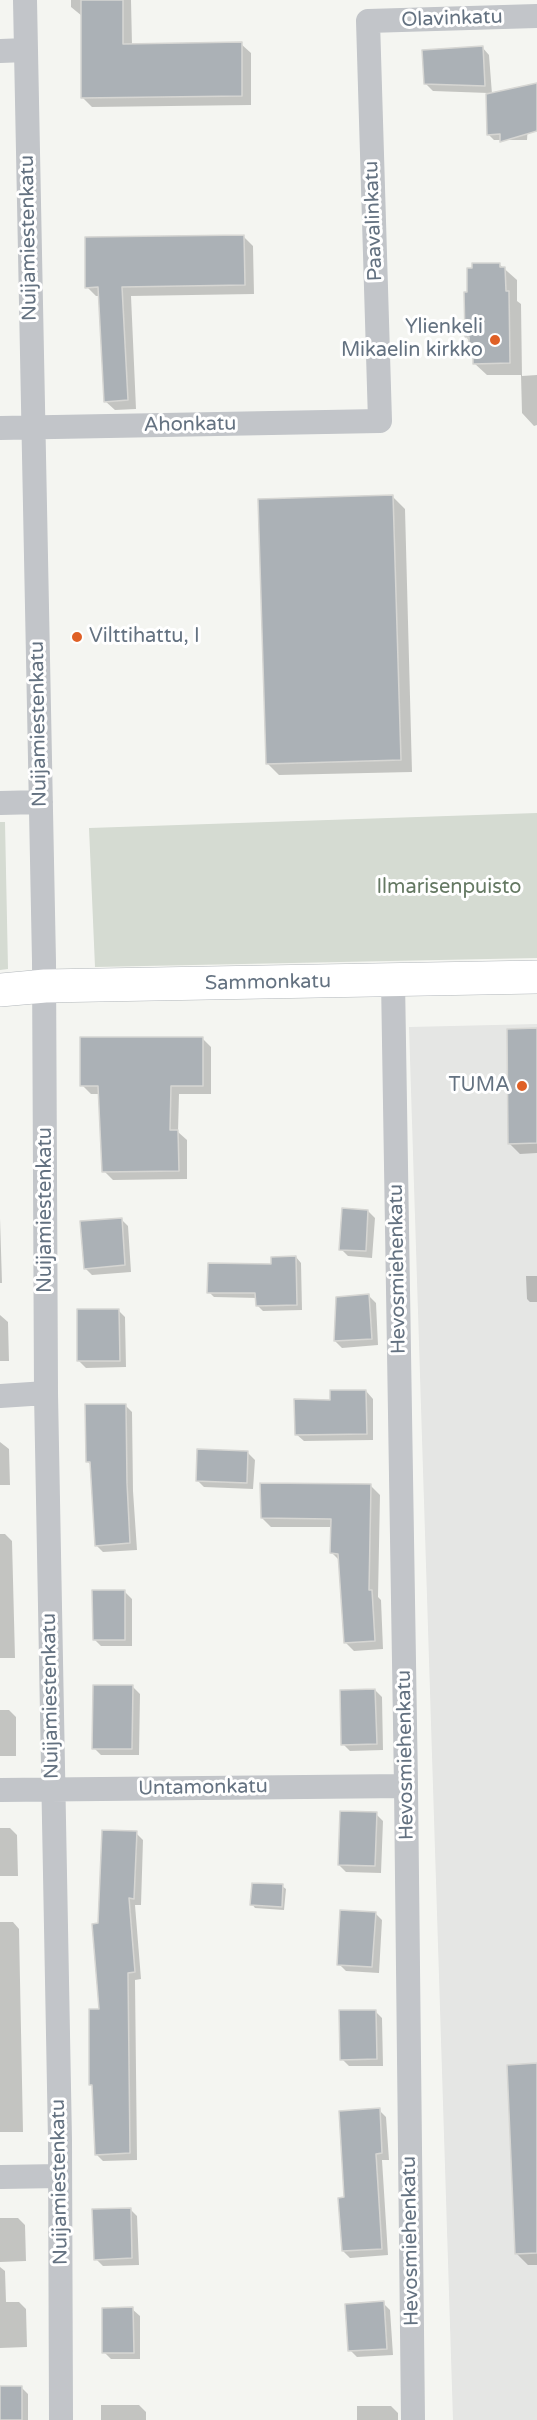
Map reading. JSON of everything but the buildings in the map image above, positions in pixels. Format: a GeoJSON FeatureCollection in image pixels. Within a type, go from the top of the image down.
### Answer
{"type":"FeatureCollection","features":[{"type":"Feature","properties":{"kind":"street","name":"Nuijamiestenkatu"},"geometry":{"type":"LineString","coordinates":[[25,0],[45,986],[46,1393],[60,2176],[61,2420]]}},
{"type":"Feature","properties":{"kind":"street","name":"Olavinkatu"},"geometry":{"type":"LineString","coordinates":[[368,21],[474,9],[537,16]]}},
{"type":"Feature","properties":{"kind":"street","name":"Paavalinkatu"},"geometry":{"type":"LineString","coordinates":[[368,21],[380,421]]}},
{"type":"Feature","properties":{"kind":"street"},"geometry":{"type":"LineString","coordinates":[[0,51],[26,50]]}},
{"type":"Feature","properties":{"kind":"street","name":"Ahonkatu"},"geometry":{"type":"LineString","coordinates":[[0,428],[380,421]]}},
{"type":"Feature","properties":{"kind":"street"},"geometry":{"type":"LineString","coordinates":[[0,803],[40,802]]}},
{"type":"Feature","properties":{"kind":"street","name":"Sammonkatu"},"geometry":{"type":"LineString","coordinates":[[0,990],[45,986],[537,977]]}},
{"type":"Feature","properties":{"kind":"street","name":"Hevosmiehenkatu"},"geometry":{"type":"LineString","coordinates":[[393,981],[406,1786],[413,2420]]}},
{"type":"Feature","properties":{"kind":"street"},"geometry":{"type":"LineString","coordinates":[[0,1396],[46,1393]]}},
{"type":"Feature","properties":{"kind":"street","name":"Untamonkatu"},"geometry":{"type":"LineString","coordinates":[[0,1790],[406,1786]]}},
{"type":"Feature","properties":{"kind":"street"},"geometry":{"type":"LineString","coordinates":[[0,2177],[60,2176]]}},
{"type":"Feature","properties":{"kind":"shaded area"},"geometry":{"type":"Polygon","coordinates":[[[537,1024],[537,2420],[453,2420],[409,1027],[537,1024]]]}},
{"type":"Feature","properties":{"kind":"green space","name":"Ilmarisenpuisto"},"geometry":{"type":"Polygon","coordinates":[[[537,813],[537,958],[95,967],[89,828],[537,813]]]}},
{"type":"Feature","properties":{"kind":"green space"},"geometry":{"type":"Polygon","coordinates":[[[0,822],[5,822],[8,969],[0,970],[0,822]]]}},
{"type":"Feature","properties":{"kind":"place","name":"Ylienkeli Mikaelin kirkko"},"geometry":{"type":"Point","coordinates":[495,340]}},
{"type":"Feature","properties":{"kind":"place","name":"Vilttihattu, I"},"geometry":{"type":"Point","coordinates":[77,637]}},
{"type":"Feature","properties":{"kind":"place","name":"TUMA"},"geometry":{"type":"Point","coordinates":[522,1086]}}]}
